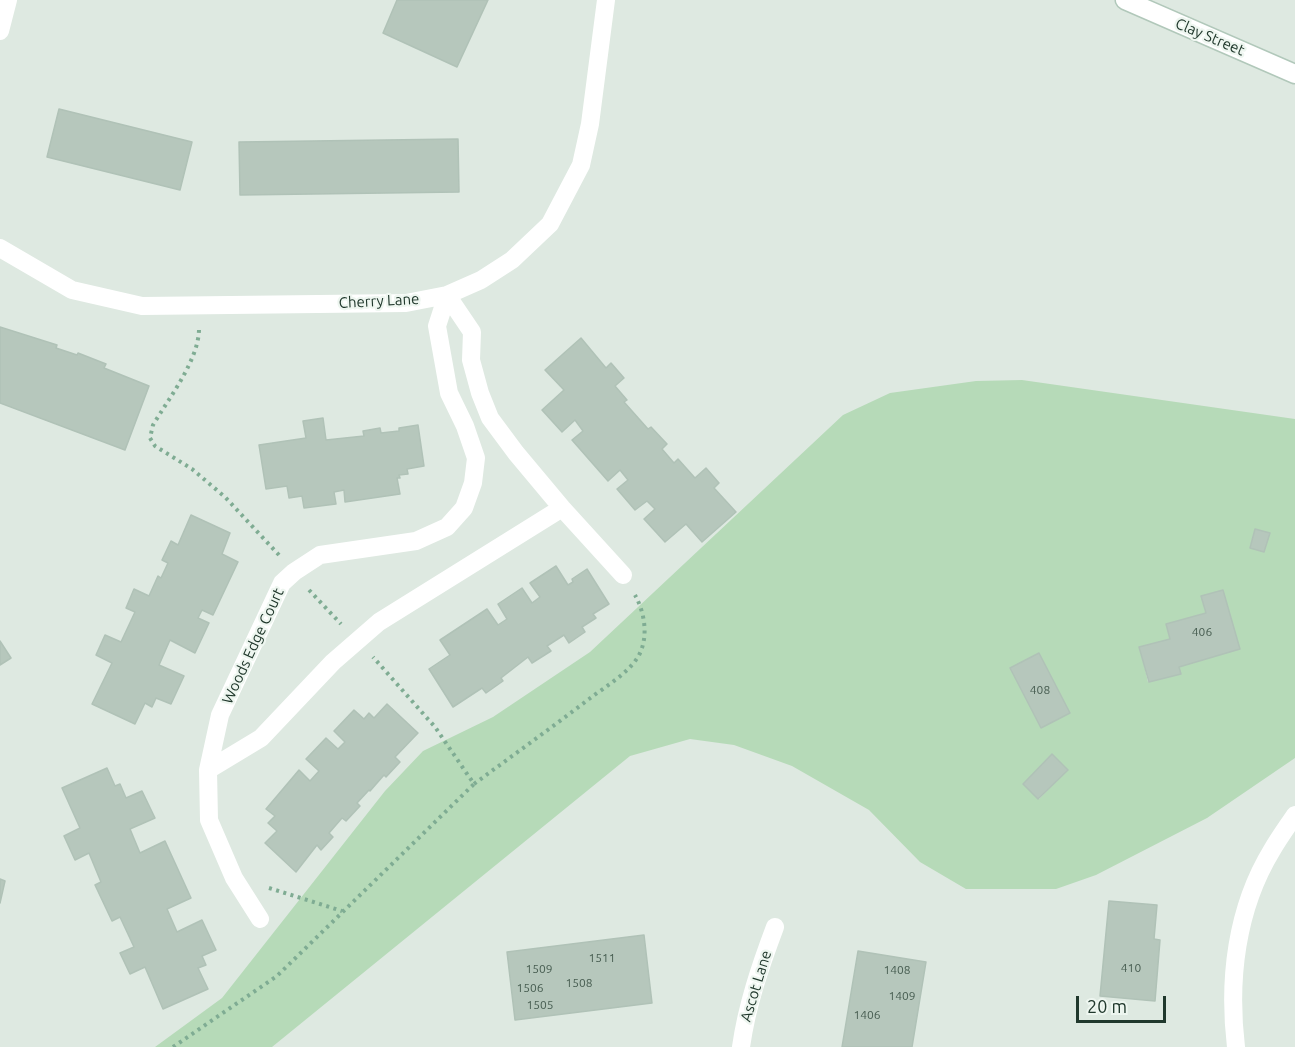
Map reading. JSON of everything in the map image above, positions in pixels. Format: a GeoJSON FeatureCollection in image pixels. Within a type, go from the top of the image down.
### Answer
{"type":"FeatureCollection","features":[{"type":"Feature","properties":{"kind":"street"},"geometry":{"type":"LineString","coordinates":[[0,31],[8,0]]}},
{"type":"Feature","properties":{"kind":"street","name":"Cherry Lane"},"geometry":{"type":"LineString","coordinates":[[0,248],[72,290],[142,306],[406,303],[447,295],[482,280],[512,260],[550,224],[581,165],[590,124],[606,0]]}},
{"type":"Feature","properties":{"kind":"street","name":"Clay Street"},"geometry":{"type":"LineString","coordinates":[[1125,0],[1295,74]]}},
{"type":"Feature","properties":{"kind":"street"},"geometry":{"type":"LineString","coordinates":[[447,295],[472,332],[471,360],[490,418],[562,508],[623,575]]}},
{"type":"Feature","properties":{"kind":"street","name":"Woods Edge Court"},"geometry":{"type":"LineString","coordinates":[[260,919],[234,878],[209,820],[208,770],[220,715],[282,583],[294,572],[320,555],[416,541],[447,527],[464,508],[473,483],[476,458],[465,426],[449,393],[437,326],[447,295]]}},
{"type":"Feature","properties":{"kind":"street"},"geometry":{"type":"LineString","coordinates":[[208,770],[261,738],[333,662],[379,622],[562,508]]}},
{"type":"Feature","properties":{"kind":"street"},"geometry":{"type":"LineString","coordinates":[[1236,1047],[1232,1010],[1234,964],[1243,919],[1251,892],[1271,851],[1295,815]]}},
{"type":"Feature","properties":{"kind":"street","name":"Ascot Lane"},"geometry":{"type":"LineString","coordinates":[[741,1047],[745,1015],[754,982],[775,927]]}},
{"type":"Feature","properties":{"kind":"path"},"geometry":{"type":"LineString","coordinates":[[474,784],[627,670],[638,657],[643,642],[643,615],[641,605],[623,575]]}},
{"type":"Feature","properties":{"kind":"path"},"geometry":{"type":"LineString","coordinates":[[234,878],[342,911]]}},
{"type":"Feature","properties":{"kind":"green space"},"geometry":{"type":"Polygon","coordinates":[[[1022,380],[1295,419],[1295,758],[1207,818],[1096,875],[1056,889],[966,889],[920,862],[869,810],[792,766],[734,745],[690,739],[630,756],[272,1047],[155,1047],[222,998],[385,791],[423,751],[493,717],[590,652],[843,415],[890,393],[976,381],[1022,380]],[[1255,529],[1250,548],[1264,552],[1269,534],[1255,529]],[[1223,590],[1201,596],[1206,613],[1170,639],[1140,647],[1148,682],[1180,674],[1179,667],[1239,649],[1223,590]],[[1039,653],[1010,668],[1041,727],[1039,653]],[[1067,770],[1023,784],[1039,799],[1067,770]]]}},
{"type":"Feature","properties":{"kind":"building"},"geometry":{"type":"Polygon","coordinates":[[[397,0],[488,0],[457,67],[383,33],[397,0]]]}},
{"type":"Feature","properties":{"kind":"building"},"geometry":{"type":"Polygon","coordinates":[[[59,109],[192,142],[180,190],[47,157],[59,109]]]}},
{"type":"Feature","properties":{"kind":"building"},"geometry":{"type":"Polygon","coordinates":[[[458,139],[459,192],[240,195],[239,142],[458,139]]]}},
{"type":"Feature","properties":{"kind":"building"},"geometry":{"type":"Polygon","coordinates":[[[0,327],[106,364],[104,368],[149,386],[125,450],[0,403],[0,327]]]}},
{"type":"Feature","properties":{"kind":"building"},"geometry":{"type":"Polygon","coordinates":[[[581,338],[606,368],[611,363],[624,378],[615,386],[627,400],[624,402],[648,429],[651,427],[667,444],[662,449],[674,463],[678,459],[695,478],[706,468],[719,483],[714,488],[736,512],[702,542],[686,524],[665,542],[644,519],[655,509],[647,501],[635,510],[617,489],[628,480],[620,470],[608,481],[572,440],[583,431],[575,420],[562,432],[542,410],[564,390],[545,370],[581,338]]]}},
{"type":"Feature","properties":{"kind":"building"},"geometry":{"type":"Polygon","coordinates":[[[323,418],[326,440],[364,436],[363,431],[380,428],[381,433],[399,431],[399,428],[418,425],[424,466],[407,469],[408,474],[399,475],[400,478],[397,478],[400,494],[345,502],[344,490],[334,492],[336,504],[304,508],[302,496],[289,498],[287,486],[266,489],[259,445],[306,438],[303,421],[323,418]]]}},
{"type":"Feature","properties":{"kind":"building"},"geometry":{"type":"Polygon","coordinates":[[[191,515],[230,533],[222,554],[238,562],[213,615],[202,610],[198,618],[209,623],[195,653],[170,640],[159,665],[184,676],[171,704],[156,698],[152,707],[145,703],[135,724],[92,704],[112,663],[96,655],[105,635],[121,642],[135,612],[126,608],[134,589],[149,596],[158,576],[161,578],[168,563],[162,560],[171,541],[178,545],[191,515]]]}},
{"type":"Feature","properties":{"kind":"building"},"geometry":{"type":"Polygon","coordinates":[[[1255,529],[1270,533],[1264,552],[1250,548],[1255,529]]]}},
{"type":"Feature","properties":{"kind":"building"},"geometry":{"type":"Polygon","coordinates":[[[556,566],[568,585],[573,582],[572,579],[587,569],[609,604],[593,614],[596,618],[582,627],[585,632],[569,643],[564,635],[547,646],[551,651],[532,663],[528,657],[501,678],[503,681],[486,693],[482,688],[453,707],[429,669],[450,655],[440,640],[487,609],[498,625],[507,619],[498,604],[522,588],[532,603],[540,597],[530,583],[556,566]]]}},
{"type":"Feature","properties":{"kind":"building"},"geometry":{"type":"Polygon","coordinates":[[[1223,590],[1240,649],[1179,667],[1181,674],[1149,682],[1139,647],[1170,639],[1166,624],[1206,613],[1201,596],[1223,590]]]}},
{"type":"Feature","properties":{"kind":"building"},"geometry":{"type":"Polygon","coordinates":[[[0,641],[11,658],[0,665],[0,641]]]}},
{"type":"Feature","properties":{"kind":"building"},"geometry":{"type":"Polygon","coordinates":[[[1039,653],[1070,713],[1041,728],[1010,668],[1039,653]]]}},
{"type":"Feature","properties":{"kind":"building"},"geometry":{"type":"Polygon","coordinates":[[[387,704],[418,733],[395,757],[400,762],[357,803],[360,806],[346,821],[342,818],[329,833],[333,837],[321,850],[317,845],[296,872],[265,843],[277,831],[268,823],[275,816],[266,809],[299,770],[310,781],[319,771],[306,759],[326,738],[338,749],[345,742],[334,731],[354,710],[364,719],[369,713],[374,718],[387,704]]]}},
{"type":"Feature","properties":{"kind":"building"},"geometry":{"type":"Polygon","coordinates":[[[1052,754],[1068,770],[1038,799],[1023,784],[1052,754]]]}},
{"type":"Feature","properties":{"kind":"building"},"geometry":{"type":"Polygon","coordinates":[[[107,768],[115,786],[120,784],[126,798],[142,791],[155,818],[130,829],[140,853],[165,841],[191,898],[167,909],[177,932],[202,920],[216,950],[202,956],[206,965],[198,968],[208,989],[163,1009],[145,967],[130,974],[120,953],[134,947],[120,917],[112,921],[95,885],[101,882],[89,853],[75,860],[64,836],[80,828],[62,788],[107,768]]]}},
{"type":"Feature","properties":{"kind":"building"},"geometry":{"type":"Polygon","coordinates":[[[0,879],[5,881],[0,903],[0,879]]]}},
{"type":"Feature","properties":{"kind":"building"},"geometry":{"type":"Polygon","coordinates":[[[1109,901],[1157,905],[1154,939],[1160,940],[1155,1001],[1100,996],[1109,901]]]}},
{"type":"Feature","properties":{"kind":"building"},"geometry":{"type":"Polygon","coordinates":[[[644,935],[652,1003],[515,1020],[507,952],[644,935]]]}},
{"type":"Feature","properties":{"kind":"building"},"geometry":{"type":"Polygon","coordinates":[[[858,951],[926,962],[912,1047],[842,1047],[858,951]]]}}]}
